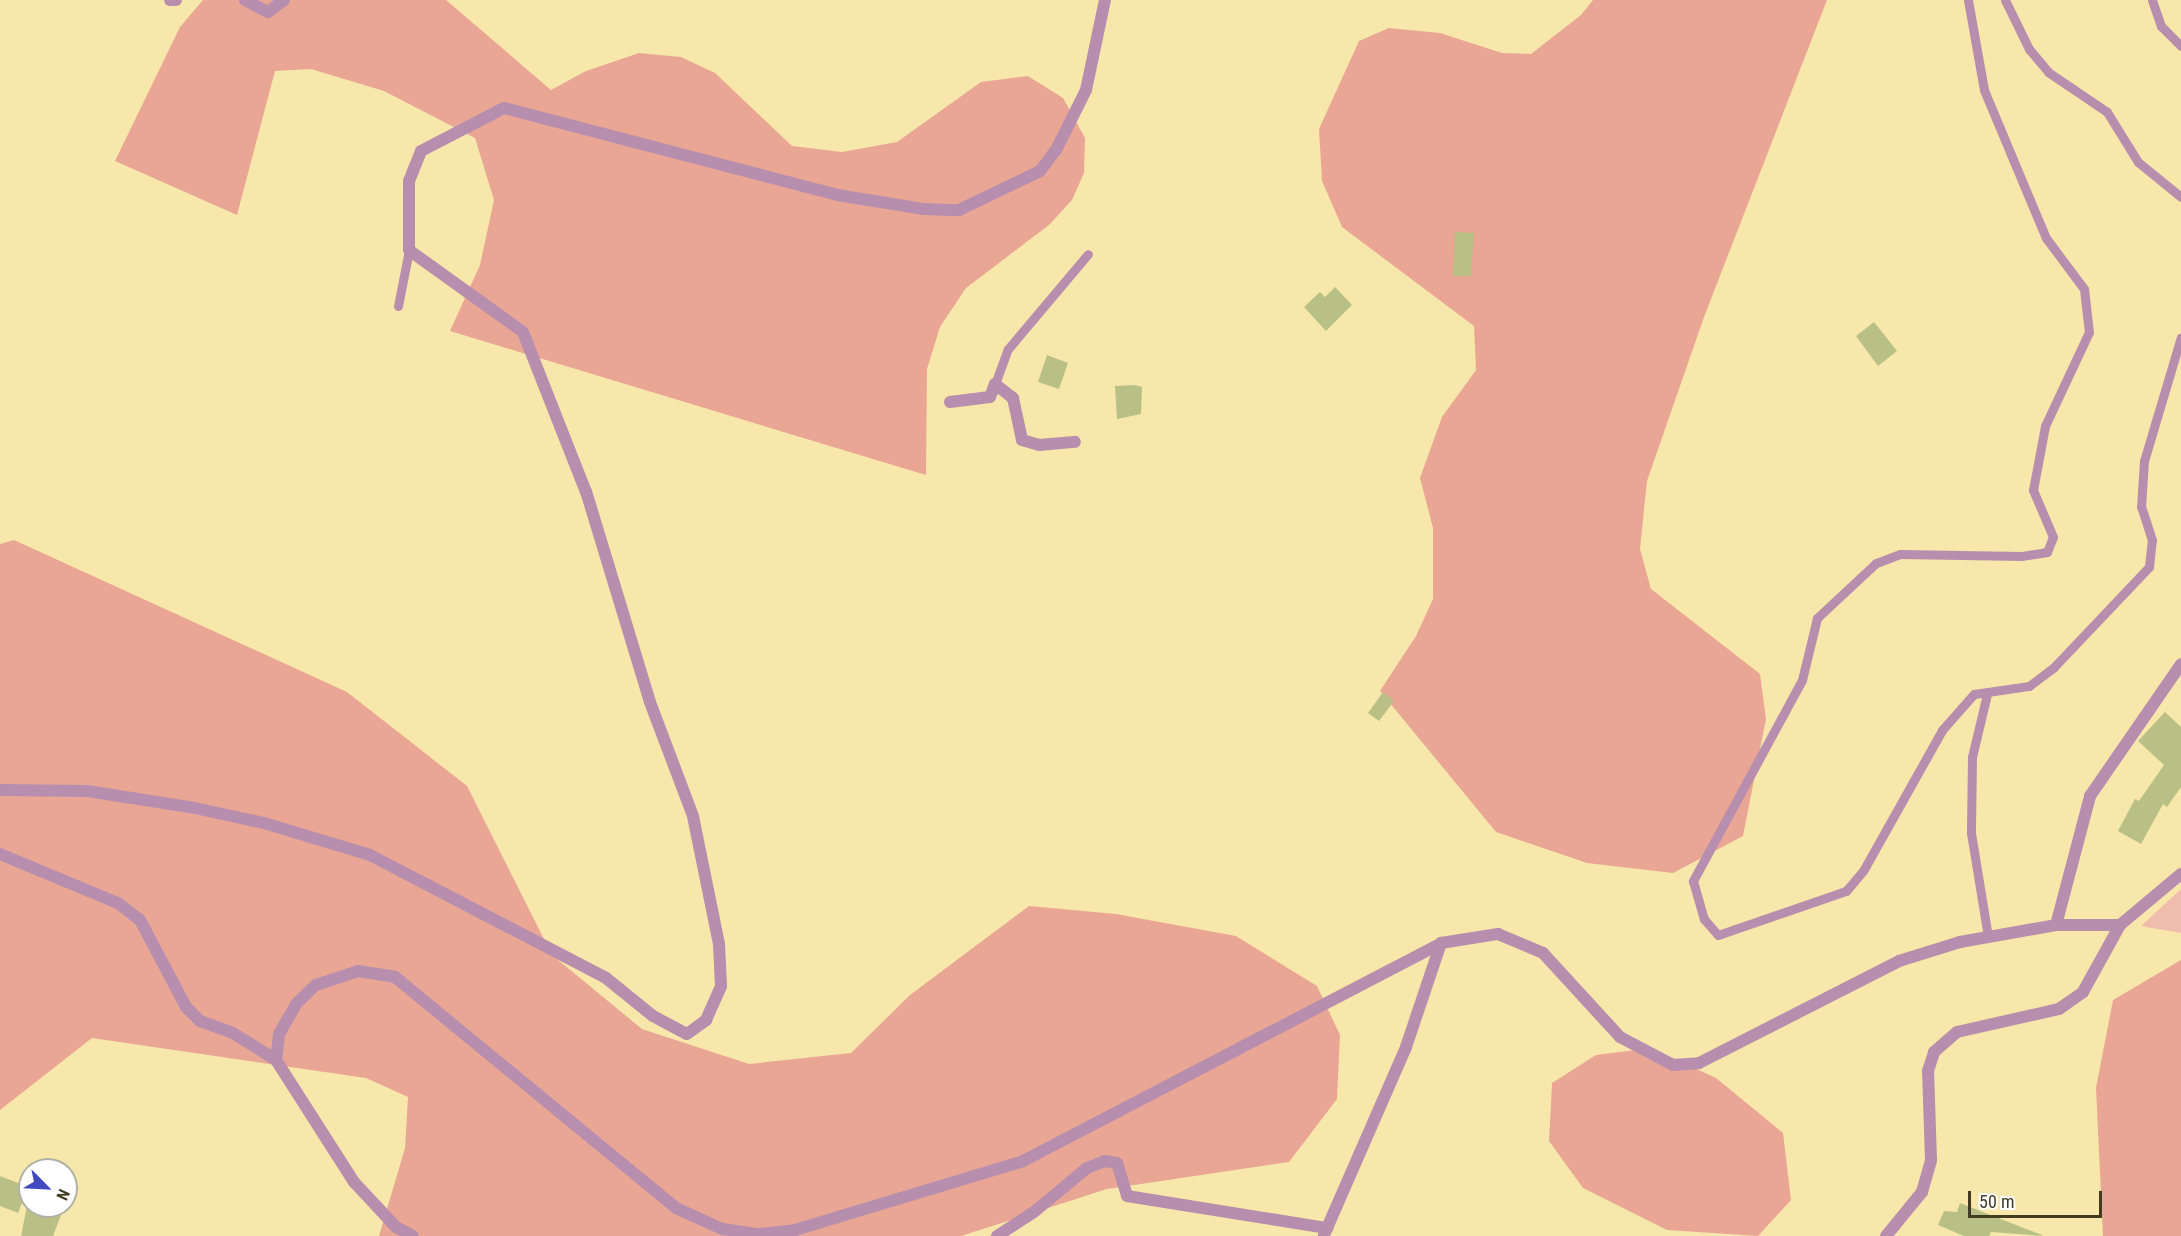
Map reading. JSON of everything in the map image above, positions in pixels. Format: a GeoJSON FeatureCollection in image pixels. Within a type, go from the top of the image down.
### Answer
{"type":"FeatureCollection","features":[{"type":"Feature","properties":{"kind":"street"},"geometry":{"type":"LineString","coordinates":[[170,0],[176,0]]}},
{"type":"Feature","properties":{"kind":"street"},"geometry":{"type":"LineString","coordinates":[[245,0],[268,12],[284,0]]}},
{"type":"Feature","properties":{"kind":"street"},"geometry":{"type":"LineString","coordinates":[[0,790],[87,791],[195,808],[264,823],[370,855],[606,978],[653,1016],[687,1034],[706,1020],[721,986],[719,944],[693,816],[650,702],[586,492],[523,332],[409,250],[409,181],[421,151],[504,108],[837,195],[923,209],[959,210],[1040,171],[1056,150],[1086,90],[1105,0]]}},
{"type":"Feature","properties":{"kind":"street"},"geometry":{"type":"LineString","coordinates":[[950,402],[990,397],[995,384],[1013,398],[1022,440],[1039,445],[1075,442]]}},
{"type":"Feature","properties":{"kind":"street"},"geometry":{"type":"LineString","coordinates":[[2056,925],[2090,796],[2181,664]]}},
{"type":"Feature","properties":{"kind":"street"},"geometry":{"type":"LineString","coordinates":[[0,854],[118,903],[140,920],[186,1007],[200,1021],[233,1033],[276,1060],[354,1182],[396,1227],[413,1236]]}},
{"type":"Feature","properties":{"kind":"street"},"geometry":{"type":"LineString","coordinates":[[1886,1236],[1922,1192],[1931,1160],[1928,1071],[1934,1052],[1957,1032],[2059,1009],[2092,981],[2120,925],[2181,874]]}},
{"type":"Feature","properties":{"kind":"street"},"geometry":{"type":"LineString","coordinates":[[276,1060],[279,1034],[296,1004],[316,985],[358,970],[395,977],[676,1208],[722,1229],[759,1234],[795,1230],[1023,1161],[1441,943],[1498,934],[1543,953],[1620,1037],[1673,1065],[1699,1064],[1899,961],[1988,937],[2056,925],[2120,925]]}},
{"type":"Feature","properties":{"kind":"street"},"geometry":{"type":"LineString","coordinates":[[997,1236],[1034,1212],[1087,1168],[1105,1161],[1117,1163],[1127,1196],[1325,1232],[1406,1047],[1441,943]]}},
{"type":"Feature","properties":{"kind":"lane"},"geometry":{"type":"LineString","coordinates":[[1968,0],[1984,90],[2046,238],[2084,289],[2089,332],[2045,426],[2033,490],[2053,537],[2047,552],[2022,556],[1900,554],[1876,563],[1817,618],[1802,680],[1693,881],[1704,919],[1718,935],[1846,891],[1863,871],[1942,730],[1974,694],[2029,686],[2054,668],[2149,567],[2152,540],[2141,507],[2144,461],[2181,337]]}},
{"type":"Feature","properties":{"kind":"lane"},"geometry":{"type":"LineString","coordinates":[[2006,0],[2029,49],[2048,72],[2107,112],[2138,162],[2181,197]]}},
{"type":"Feature","properties":{"kind":"lane"},"geometry":{"type":"LineString","coordinates":[[2152,0],[2161,26],[2181,46]]}},
{"type":"Feature","properties":{"kind":"lane"},"geometry":{"type":"LineString","coordinates":[[398,306],[409,250]]}},
{"type":"Feature","properties":{"kind":"lane"},"geometry":{"type":"LineString","coordinates":[[995,384],[1008,349],[1088,254]]}},
{"type":"Feature","properties":{"kind":"lane"},"geometry":{"type":"LineString","coordinates":[[1986,694],[1972,757],[1971,833],[1988,937]]}},
{"type":"Feature","properties":{"kind":"shaded area"},"geometry":{"type":"Polygon","coordinates":[[[203,0],[446,0],[551,90],[586,71],[639,53],[681,57],[715,73],[792,146],[842,152],[897,142],[981,82],[1028,76],[1063,98],[1085,138],[1084,173],[1072,200],[1049,225],[966,288],[940,327],[927,369],[926,475],[450,331],[480,265],[494,200],[475,138],[384,91],[311,69],[275,71],[237,215],[115,161],[180,27],[203,0]]]}},
{"type":"Feature","properties":{"kind":"shaded area"},"geometry":{"type":"Polygon","coordinates":[[[1593,0],[1827,0],[1704,317],[1647,481],[1640,549],[1651,589],[1760,674],[1766,719],[1743,836],[1673,873],[1587,863],[1496,832],[1380,691],[1416,636],[1433,599],[1433,528],[1420,478],[1442,417],[1476,370],[1474,326],[1342,227],[1322,181],[1319,129],[1359,41],[1389,28],[1440,33],[1502,53],[1531,54],[1581,15],[1593,0]]]}},
{"type":"Feature","properties":{"kind":"shaded area"},"geometry":{"type":"Polygon","coordinates":[[[14,540],[347,692],[467,786],[552,955],[642,1029],[749,1064],[851,1053],[910,995],[1029,906],[1116,914],[1236,936],[1317,986],[1340,1035],[1337,1099],[1289,1162],[1107,1189],[961,1236],[379,1236],[405,1148],[408,1097],[366,1078],[92,1038],[0,1110],[0,544],[14,540]]]}},
{"type":"Feature","properties":{"kind":"shaded area"},"geometry":{"type":"Polygon","coordinates":[[[2181,889],[2181,933],[2141,926],[2181,889]]]}},
{"type":"Feature","properties":{"kind":"shaded area"},"geometry":{"type":"Polygon","coordinates":[[[2181,960],[2181,1236],[2103,1236],[2096,1088],[2113,1000],[2181,960]]]}},
{"type":"Feature","properties":{"kind":"shaded area"},"geometry":{"type":"Polygon","coordinates":[[[1651,1048],[1716,1078],[1783,1133],[1791,1200],[1758,1236],[1667,1230],[1583,1188],[1549,1141],[1552,1083],[1596,1055],[1651,1048]]]}},
{"type":"Feature","properties":{"kind":"building"},"geometry":{"type":"Polygon","coordinates":[[[1455,232],[1474,233],[1471,276],[1453,276],[1455,232]]]}},
{"type":"Feature","properties":{"kind":"building"},"geometry":{"type":"Polygon","coordinates":[[[1335,287],[1352,305],[1326,331],[1304,307],[1320,292],[1325,297],[1335,287]]]}},
{"type":"Feature","properties":{"kind":"building"},"geometry":{"type":"Polygon","coordinates":[[[1874,322],[1897,351],[1878,366],[1856,336],[1874,322]]]}},
{"type":"Feature","properties":{"kind":"building"},"geometry":{"type":"Polygon","coordinates":[[[1047,355],[1068,363],[1059,389],[1038,382],[1047,355]]]}},
{"type":"Feature","properties":{"kind":"building"},"geometry":{"type":"Polygon","coordinates":[[[1115,386],[1142,387],[1141,414],[1117,419],[1115,386]]]}},
{"type":"Feature","properties":{"kind":"building"},"geometry":{"type":"Polygon","coordinates":[[[1383,692],[1394,701],[1379,721],[1368,713],[1383,692]]]}},
{"type":"Feature","properties":{"kind":"building"},"geometry":{"type":"Polygon","coordinates":[[[2165,712],[2181,727],[2181,787],[2167,807],[2163,804],[2141,844],[2118,831],[2135,799],[2139,801],[2164,765],[2138,741],[2165,712]]]}},
{"type":"Feature","properties":{"kind":"building"},"geometry":{"type":"Polygon","coordinates":[[[0,1176],[18,1183],[18,1213],[0,1206],[0,1176]]]}},
{"type":"Feature","properties":{"kind":"building"},"geometry":{"type":"Polygon","coordinates":[[[1960,1203],[2042,1236],[1991,1232],[1989,1236],[1964,1236],[1938,1225],[1944,1211],[1957,1212],[1960,1203]]]}},
{"type":"Feature","properties":{"kind":"building"},"geometry":{"type":"Polygon","coordinates":[[[25,1218],[60,1218],[53,1236],[21,1236],[25,1218]]]}}]}
